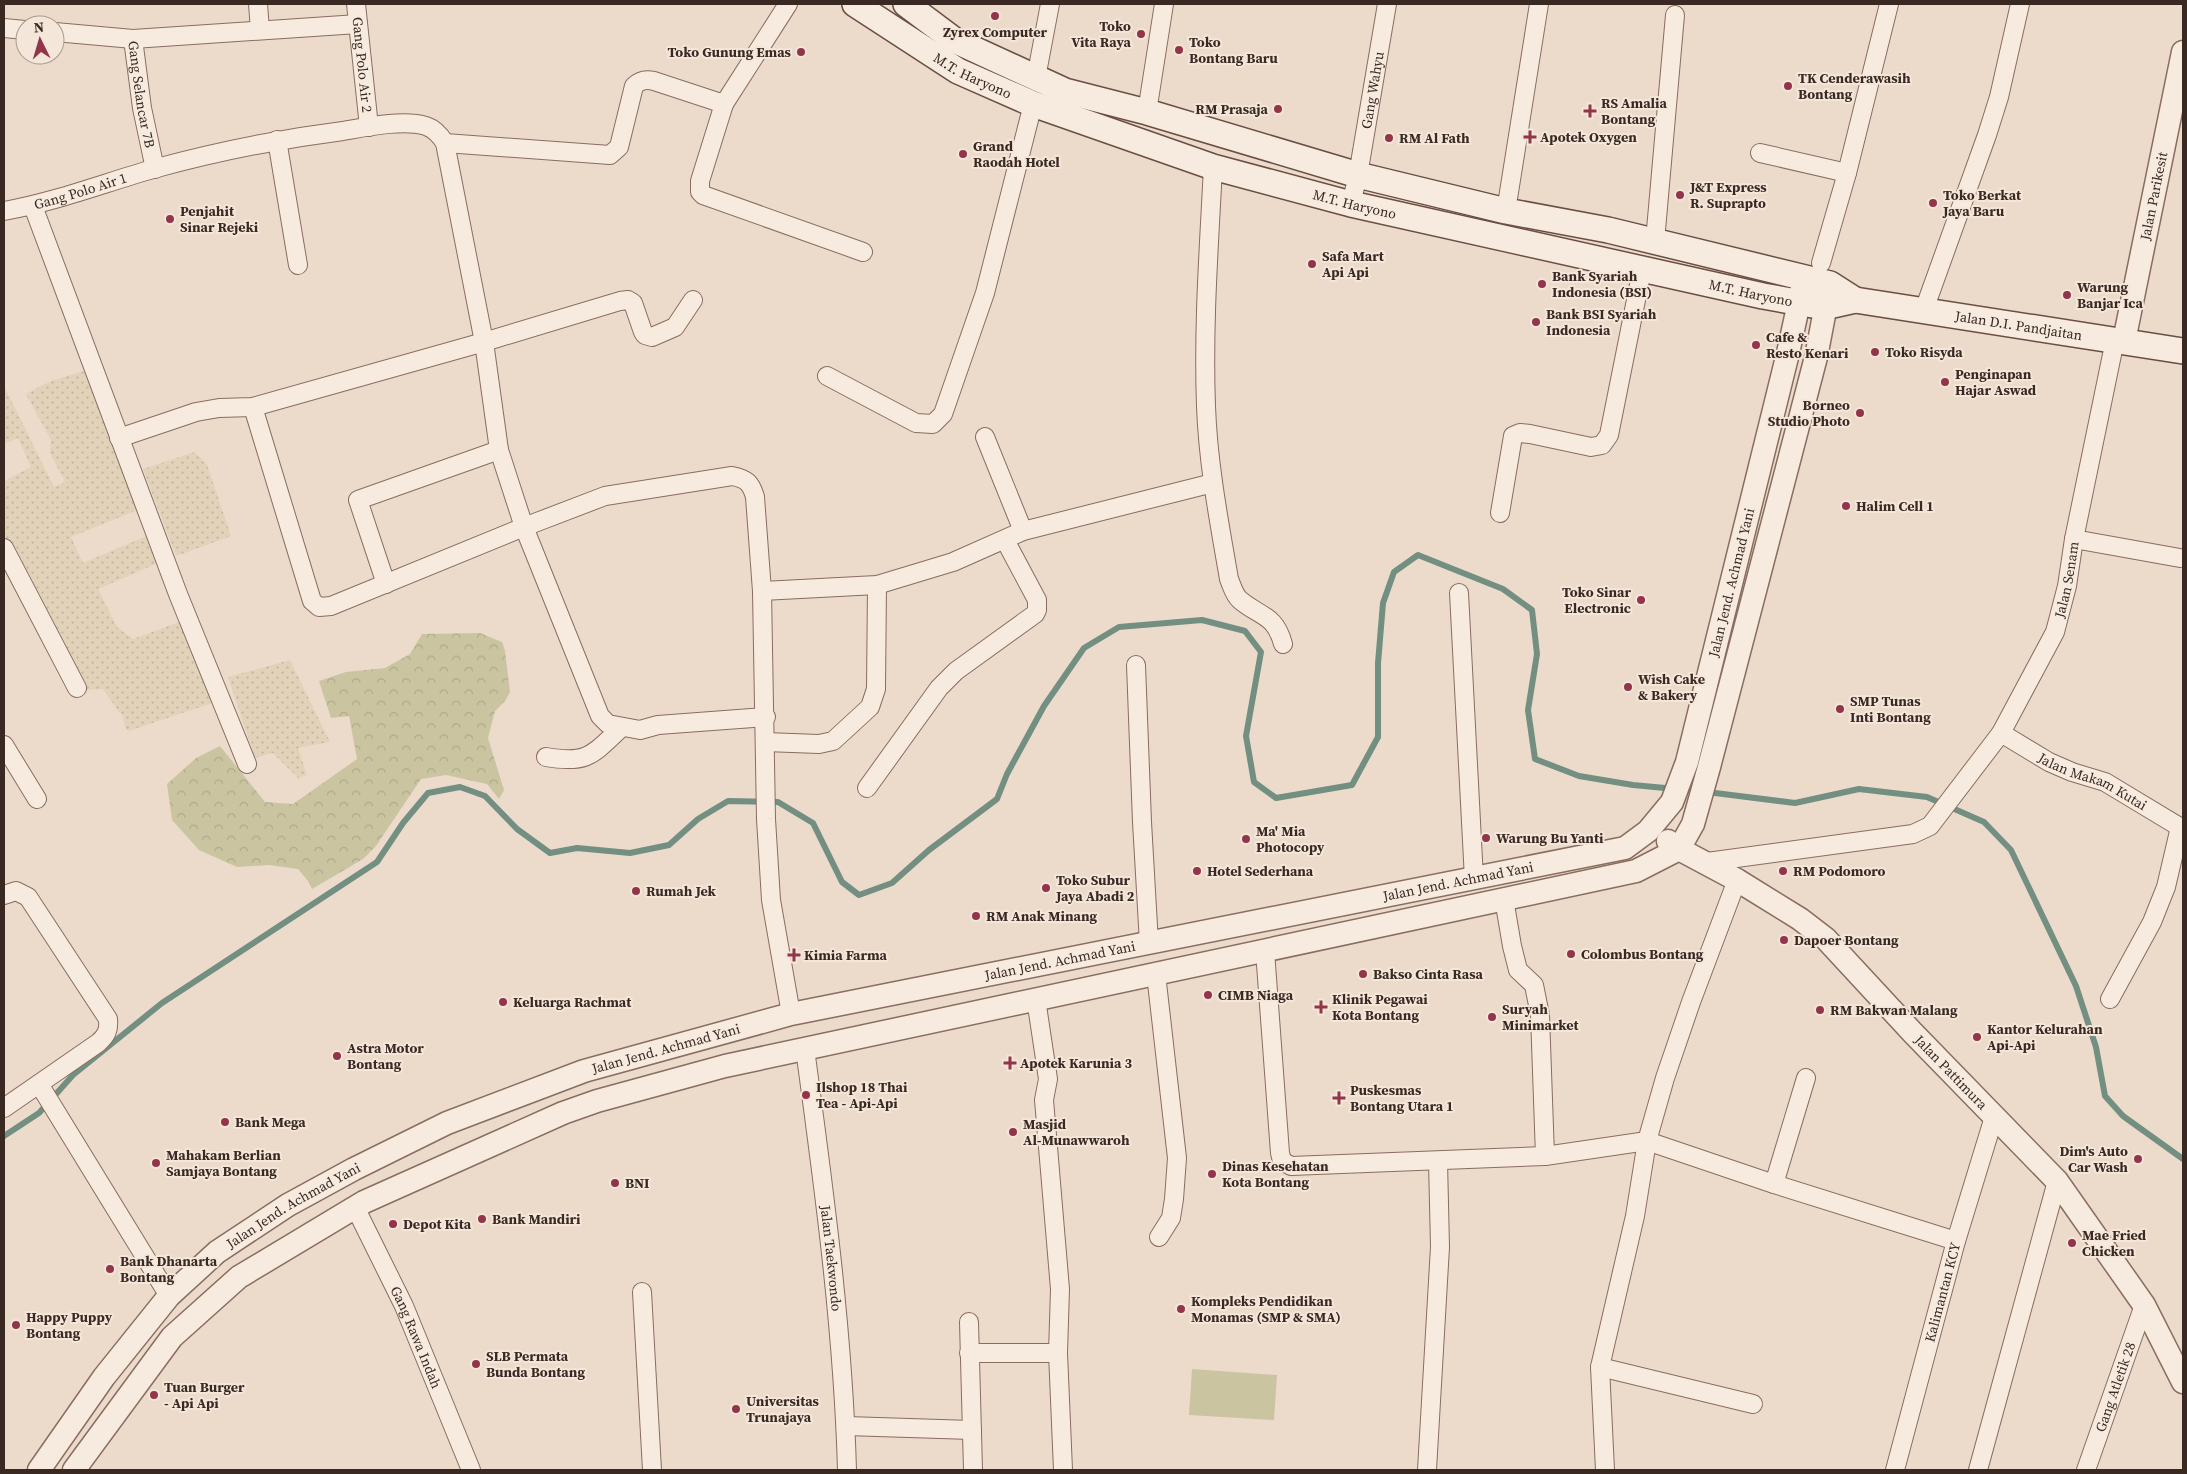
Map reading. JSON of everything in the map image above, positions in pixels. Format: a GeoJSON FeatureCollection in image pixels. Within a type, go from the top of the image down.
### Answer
{"type":"FeatureCollection","features":[{"type":"Feature","properties":{"kind":"main road","name":"M.T. Haryono"},"geometry":{"type":"LineString","coordinates":[[854,4],[958,71],[1033,104],[1212,167],[1351,204],[1642,270],[1816,287]]}},
{"type":"Feature","properties":{"kind":"main road","name":"M.T. Haryono"},"geometry":{"type":"LineString","coordinates":[[906,4],[954,40],[1065,91],[1148,112],[1358,175],[1506,211],[1608,230],[1655,241],[1855,300]]}},
{"type":"Feature","properties":{"kind":"main road","name":"Jalan D.I. Pandjaitan"},"geometry":{"type":"LineString","coordinates":[[1855,300],[2183,351]]}},
{"type":"Feature","properties":{"kind":"street"},"geometry":{"type":"LineString","coordinates":[[258,4],[260,30]]}},
{"type":"Feature","properties":{"kind":"street","name":"Gang Polo Air 2"},"geometry":{"type":"LineString","coordinates":[[356,4],[368,127]]}},
{"type":"Feature","properties":{"kind":"street"},"geometry":{"type":"LineString","coordinates":[[788,4],[724,104],[700,181],[700,192],[703,195],[863,252]]}},
{"type":"Feature","properties":{"kind":"street"},"geometry":{"type":"LineString","coordinates":[[1036,78],[1050,4]]}},
{"type":"Feature","properties":{"kind":"street"},"geometry":{"type":"LineString","coordinates":[[1148,112],[1164,4]]}},
{"type":"Feature","properties":{"kind":"street","name":"Gang Wahyu"},"geometry":{"type":"LineString","coordinates":[[1351,204],[1358,175],[1387,4]]}},
{"type":"Feature","properties":{"kind":"street"},"geometry":{"type":"LineString","coordinates":[[1506,211],[1539,4]]}},
{"type":"Feature","properties":{"kind":"street"},"geometry":{"type":"LineString","coordinates":[[1816,287],[1890,4]]}},
{"type":"Feature","properties":{"kind":"street"},"geometry":{"type":"LineString","coordinates":[[1924,310],[1987,136],[1999,97],[2020,4]]}},
{"type":"Feature","properties":{"kind":"street"},"geometry":{"type":"LineString","coordinates":[[1655,241],[1675,15]]}},
{"type":"Feature","properties":{"kind":"street"},"geometry":{"type":"LineString","coordinates":[[133,39],[193,37],[260,30],[358,24]]}},
{"type":"Feature","properties":{"kind":"street","name":"Gang Selancar 7B"},"geometry":{"type":"LineString","coordinates":[[65,33],[133,39],[142,108],[155,169]]}},
{"type":"Feature","properties":{"kind":"street","name":"Jalan Parikesit"},"geometry":{"type":"LineString","coordinates":[[2120,341],[2183,52]]}},
{"type":"Feature","properties":{"kind":"street"},"geometry":{"type":"LineString","coordinates":[[724,104],[654,80],[643,80],[634,86],[619,147],[610,155],[445,143],[484,342],[500,450],[524,527],[600,716],[608,724],[621,728],[640,730],[658,725],[766,717]]}},
{"type":"Feature","properties":{"kind":"street"},"geometry":{"type":"LineString","coordinates":[[827,376],[916,423],[933,424],[943,414],[985,293],[1033,104]]}},
{"type":"Feature","properties":{"kind":"street","name":"Gang Polo Air 1"},"geometry":{"type":"LineString","coordinates":[[4,211],[33,206],[155,169],[277,140],[368,127],[411,124],[426,126],[437,132],[445,143]]}},
{"type":"Feature","properties":{"kind":"street"},"geometry":{"type":"LineString","coordinates":[[277,140],[298,265]]}},
{"type":"Feature","properties":{"kind":"street"},"geometry":{"type":"LineString","coordinates":[[1760,153],[1847,172]]}},
{"type":"Feature","properties":{"kind":"street"},"geometry":{"type":"LineString","coordinates":[[1212,167],[1204,356],[1212,482],[1229,579],[1233,590],[1240,599],[1273,622],[1280,632],[1282,644]]}},
{"type":"Feature","properties":{"kind":"street"},"geometry":{"type":"LineString","coordinates":[[33,206],[178,594],[247,764]]}},
{"type":"Feature","properties":{"kind":"street"},"geometry":{"type":"LineString","coordinates":[[1500,513],[1513,436],[1520,433],[1530,434],[1591,447],[1602,445],[1609,435],[1642,270]]}},
{"type":"Feature","properties":{"kind":"street","name":"Jalan Jend. Achmad Yani"},"geometry":{"type":"LineString","coordinates":[[40,1470],[104,1377],[169,1296],[217,1252],[288,1205],[447,1123],[584,1071],[791,1014],[1625,848],[1651,828],[1672,802],[1687,762],[1788,353],[1816,287]]}},
{"type":"Feature","properties":{"kind":"street","name":"Jalan Jend. Achmad Yani"},"geometry":{"type":"LineString","coordinates":[[74,1470],[172,1337],[239,1276],[355,1207],[562,1113],[596,1101],[725,1066],[1636,871],[1679,849],[1693,824],[1709,767],[1816,357],[1816,287]]}},
{"type":"Feature","properties":{"kind":"street"},"geometry":{"type":"LineString","coordinates":[[119,438],[196,412],[219,408],[253,407],[628,300],[634,303],[645,335],[652,337],[675,326],[693,300]]}},
{"type":"Feature","properties":{"kind":"street","name":"Jalan Senam"},"geometry":{"type":"LineString","coordinates":[[1707,862],[1913,834],[1930,826],[2001,733],[2055,632],[2067,586],[2074,539],[2120,341]]}},
{"type":"Feature","properties":{"kind":"street"},"geometry":{"type":"LineString","coordinates":[[253,407],[314,605],[319,607],[331,606],[604,496],[732,476],[745,479],[752,485],[756,497],[762,591],[766,717],[766,819],[771,900],[791,1014]]}},
{"type":"Feature","properties":{"kind":"street"},"geometry":{"type":"LineString","coordinates":[[985,437],[1023,531]]}},
{"type":"Feature","properties":{"kind":"street"},"geometry":{"type":"LineString","coordinates":[[386,584],[358,500],[500,450]]}},
{"type":"Feature","properties":{"kind":"street"},"geometry":{"type":"LineString","coordinates":[[762,591],[877,585],[953,562],[1023,531],[1212,482]]}},
{"type":"Feature","properties":{"kind":"street"},"geometry":{"type":"LineString","coordinates":[[2074,539],[2180,558]]}},
{"type":"Feature","properties":{"kind":"street"},"geometry":{"type":"LineString","coordinates":[[867,788],[938,688],[956,671],[1038,610],[1037,600],[1005,540]]}},
{"type":"Feature","properties":{"kind":"street"},"geometry":{"type":"LineString","coordinates":[[4,548],[77,688]]}},
{"type":"Feature","properties":{"kind":"street"},"geometry":{"type":"LineString","coordinates":[[765,742],[819,744],[833,741],[870,706],[876,689],[877,585]]}},
{"type":"Feature","properties":{"kind":"street"},"geometry":{"type":"LineString","coordinates":[[1459,593],[1474,879]]}},
{"type":"Feature","properties":{"kind":"street"},"geometry":{"type":"LineString","coordinates":[[1136,665],[1142,822],[1150,943]]}},
{"type":"Feature","properties":{"kind":"street"},"geometry":{"type":"LineString","coordinates":[[546,757],[563,760],[584,759],[594,754],[621,728]]}},
{"type":"Feature","properties":{"kind":"street","name":"Jalan Makam Kutai"},"geometry":{"type":"LineString","coordinates":[[2001,733],[2049,762],[2072,772],[2105,782],[2182,828]]}},
{"type":"Feature","properties":{"kind":"street"},"geometry":{"type":"LineString","coordinates":[[4,745],[37,799]]}},
{"type":"Feature","properties":{"kind":"street","name":"Jalan Pattimura"},"geometry":{"type":"LineString","coordinates":[[1651,828],[1679,849],[1707,862],[1800,919],[1826,939],[2056,1181],[2144,1305],[2183,1382]]}},
{"type":"Feature","properties":{"kind":"street"},"geometry":{"type":"LineString","coordinates":[[2110,999],[2152,922],[2166,887],[2182,828]]}},
{"type":"Feature","properties":{"kind":"street"},"geometry":{"type":"LineString","coordinates":[[1605,1470],[1600,1367],[1635,1216],[1647,1141],[1683,1028],[1737,880]]}},
{"type":"Feature","properties":{"kind":"street"},"geometry":{"type":"LineString","coordinates":[[4,895],[16,891],[28,897],[108,1019],[109,1029],[106,1036],[43,1091],[4,1108]]}},
{"type":"Feature","properties":{"kind":"street"},"geometry":{"type":"LineString","coordinates":[[1504,899],[1518,970],[1534,985],[1540,1015],[1545,1156]]}},
{"type":"Feature","properties":{"kind":"street"},"geometry":{"type":"LineString","coordinates":[[1296,914],[1302,943]]}},
{"type":"Feature","properties":{"kind":"street"},"geometry":{"type":"LineString","coordinates":[[1236,926],[1241,955]]}},
{"type":"Feature","properties":{"kind":"street"},"geometry":{"type":"LineString","coordinates":[[1265,950],[1282,1161],[1292,1166],[1545,1156],[1647,1141],[1774,1184],[1956,1241]]}},
{"type":"Feature","properties":{"kind":"street"},"geometry":{"type":"LineString","coordinates":[[1156,974],[1177,1158],[1171,1218],[1159,1237]]}},
{"type":"Feature","properties":{"kind":"street"},"geometry":{"type":"LineString","coordinates":[[1036,999],[1048,1079],[1044,1100],[1060,1289],[1058,1353],[1063,1470]]}},
{"type":"Feature","properties":{"kind":"street","name":"Jalan Taekwondo"},"geometry":{"type":"LineString","coordinates":[[805,1049],[840,1330],[847,1470]]}},
{"type":"Feature","properties":{"kind":"street"},"geometry":{"type":"LineString","coordinates":[[1774,1184],[1806,1078]]}},
{"type":"Feature","properties":{"kind":"street"},"geometry":{"type":"LineString","coordinates":[[43,1091],[169,1296]]}},
{"type":"Feature","properties":{"kind":"street","name":"Kalimantan KCY"},"geometry":{"type":"LineString","coordinates":[[1895,1470],[1956,1241],[1994,1117]]}},
{"type":"Feature","properties":{"kind":"street"},"geometry":{"type":"LineString","coordinates":[[380,1157],[397,1187]]}},
{"type":"Feature","properties":{"kind":"street"},"geometry":{"type":"LineString","coordinates":[[1427,1470],[1440,1247],[1438,1161]]}},
{"type":"Feature","properties":{"kind":"street"},"geometry":{"type":"LineString","coordinates":[[340,1177],[355,1207]]}},
{"type":"Feature","properties":{"kind":"street"},"geometry":{"type":"LineString","coordinates":[[1978,1470],[2056,1181]]}},
{"type":"Feature","properties":{"kind":"street","name":"Gang Rawa Indah"},"geometry":{"type":"LineString","coordinates":[[355,1207],[404,1306],[471,1470]]}},
{"type":"Feature","properties":{"kind":"street"},"geometry":{"type":"LineString","coordinates":[[642,1292],[652,1470]]}},
{"type":"Feature","properties":{"kind":"street","name":"Gang Atletik 28"},"geometry":{"type":"LineString","coordinates":[[2086,1470],[2144,1305]]}},
{"type":"Feature","properties":{"kind":"street"},"geometry":{"type":"LineString","coordinates":[[969,1322],[973,1470]]}},
{"type":"Feature","properties":{"kind":"street"},"geometry":{"type":"LineString","coordinates":[[969,1353],[1058,1353]]}},
{"type":"Feature","properties":{"kind":"street"},"geometry":{"type":"LineString","coordinates":[[1600,1367],[1753,1404]]}},
{"type":"Feature","properties":{"kind":"street"},"geometry":{"type":"LineString","coordinates":[[846,1426],[972,1430]]}},
{"type":"Feature","properties":{"kind":"shaded area"},"geometry":{"type":"Polygon","coordinates":[[[84,371],[140,509],[71,537],[83,563],[149,535],[158,563],[98,589],[117,627],[133,639],[182,621],[212,703],[129,731],[126,729],[122,714],[103,689],[85,690],[4,537],[4,481],[31,467],[18,438],[4,444],[4,386],[54,487],[65,482],[50,453],[51,440],[26,394],[51,381],[84,371]]]}},
{"type":"Feature","properties":{"kind":"shaded area"},"geometry":{"type":"Polygon","coordinates":[[[195,452],[207,465],[231,536],[176,556],[143,469],[195,452]]]}},
{"type":"Feature","properties":{"kind":"shaded area"},"geometry":{"type":"Polygon","coordinates":[[[290,660],[330,742],[298,748],[307,775],[298,778],[273,753],[255,758],[228,677],[290,660]]]}},
{"type":"Feature","properties":{"kind":"green space"},"geometry":{"type":"Polygon","coordinates":[[[480,633],[502,642],[505,651],[510,692],[505,701],[495,711],[488,738],[504,790],[499,799],[487,784],[446,775],[421,779],[376,846],[363,859],[312,889],[309,882],[298,869],[269,865],[237,867],[199,850],[172,820],[167,784],[196,758],[220,746],[265,802],[293,804],[357,759],[349,716],[331,718],[319,681],[346,672],[385,668],[410,654],[422,634],[480,633]]]}},
{"type":"Feature","properties":{"kind":"green space"},"geometry":{"type":"Polygon","coordinates":[[[1192,1369],[1277,1375],[1274,1420],[1189,1415],[1192,1369]]]}},
{"type":"Feature","properties":{"kind":"waterway"},"geometry":{"type":"LineString","coordinates":[[4,1136],[39,1113],[73,1075],[162,1003],[377,862],[403,823],[428,793],[460,787],[485,796],[517,829],[550,853],[577,848],[630,853],[669,845],[698,819],[728,801],[778,802],[813,823],[842,882],[859,895],[892,883],[929,850],[997,799],[1007,774],[1044,706],[1084,648],[1119,627],[1202,620],[1245,631],[1261,652],[1246,736],[1254,782],[1276,798],[1352,785],[1378,737],[1378,663],[1383,603],[1394,572],[1418,555],[1503,589],[1532,610],[1537,654],[1528,710],[1535,759],[1579,776],[1633,785],[1697,791]]}},
{"type":"Feature","properties":{"kind":"waterway"},"geometry":{"type":"LineString","coordinates":[[1707,792],[1795,803],[1859,789],[1927,797],[1984,822],[2011,850],[2076,986],[2096,1047],[2105,1096],[2123,1116],[2183,1159]]}},
{"type":"Feature","properties":{"kind":"place","name":"Zyrex Computer"},"geometry":{"type":"Point","coordinates":[995,16]}},
{"type":"Feature","properties":{"kind":"place","name":"Toko Vita Raya"},"geometry":{"type":"Point","coordinates":[1141,34]}},
{"type":"Feature","properties":{"kind":"place","name":"Toko Bontang Baru"},"geometry":{"type":"Point","coordinates":[1179,50]}},
{"type":"Feature","properties":{"kind":"place","name":"Toko Gunung Emas"},"geometry":{"type":"Point","coordinates":[801,52]}},
{"type":"Feature","properties":{"kind":"place","name":"TK Cenderawasih Bontang"},"geometry":{"type":"Point","coordinates":[1788,86]}},
{"type":"Feature","properties":{"kind":"place","name":"RM Prasaja"},"geometry":{"type":"Point","coordinates":[1278,109]}},
{"type":"Feature","properties":{"kind":"place","name":"RS Amalia Bontang"},"geometry":{"type":"Point","coordinates":[1590,111]}},
{"type":"Feature","properties":{"kind":"place","name":"Apotek Oxygen"},"geometry":{"type":"Point","coordinates":[1530,137]}},
{"type":"Feature","properties":{"kind":"place","name":"RM Al Fath"},"geometry":{"type":"Point","coordinates":[1389,138]}},
{"type":"Feature","properties":{"kind":"place","name":"Grand Raodah Hotel"},"geometry":{"type":"Point","coordinates":[963,154]}},
{"type":"Feature","properties":{"kind":"place","name":"J&T Express R. Suprapto"},"geometry":{"type":"Point","coordinates":[1680,195]}},
{"type":"Feature","properties":{"kind":"place","name":"Toko Berkat Jaya Baru"},"geometry":{"type":"Point","coordinates":[1933,203]}},
{"type":"Feature","properties":{"kind":"place","name":"Penjahit Sinar Rejeki"},"geometry":{"type":"Point","coordinates":[170,219]}},
{"type":"Feature","properties":{"kind":"place","name":"Safa Mart Api Api"},"geometry":{"type":"Point","coordinates":[1312,264]}},
{"type":"Feature","properties":{"kind":"place","name":"Bank Syariah Indonesia (BSI)"},"geometry":{"type":"Point","coordinates":[1542,284]}},
{"type":"Feature","properties":{"kind":"place","name":"Warung Banjar Ica"},"geometry":{"type":"Point","coordinates":[2067,295]}},
{"type":"Feature","properties":{"kind":"place","name":"Bank BSI Syariah Indonesia"},"geometry":{"type":"Point","coordinates":[1536,322]}},
{"type":"Feature","properties":{"kind":"place","name":"Cafe & Resto Kenari"},"geometry":{"type":"Point","coordinates":[1756,345]}},
{"type":"Feature","properties":{"kind":"place","name":"Toko Risyda"},"geometry":{"type":"Point","coordinates":[1875,352]}},
{"type":"Feature","properties":{"kind":"place","name":"Penginapan Hajar Aswad"},"geometry":{"type":"Point","coordinates":[1945,382]}},
{"type":"Feature","properties":{"kind":"place","name":"Borneo Studio Photo"},"geometry":{"type":"Point","coordinates":[1860,413]}},
{"type":"Feature","properties":{"kind":"place","name":"Halim Cell 1"},"geometry":{"type":"Point","coordinates":[1846,506]}},
{"type":"Feature","properties":{"kind":"place","name":"Toko Sinar Electronic"},"geometry":{"type":"Point","coordinates":[1641,600]}},
{"type":"Feature","properties":{"kind":"place","name":"Wish Cake & Bakery"},"geometry":{"type":"Point","coordinates":[1628,687]}},
{"type":"Feature","properties":{"kind":"place","name":"SMP Tunas Inti Bontang"},"geometry":{"type":"Point","coordinates":[1840,709]}},
{"type":"Feature","properties":{"kind":"place","name":"Warung Bu Yanti"},"geometry":{"type":"Point","coordinates":[1486,838]}},
{"type":"Feature","properties":{"kind":"place","name":"Ma' Mia Photocopy"},"geometry":{"type":"Point","coordinates":[1246,839]}},
{"type":"Feature","properties":{"kind":"place","name":"Hotel Sederhana"},"geometry":{"type":"Point","coordinates":[1197,871]}},
{"type":"Feature","properties":{"kind":"place","name":"RM Podomoro"},"geometry":{"type":"Point","coordinates":[1783,871]}},
{"type":"Feature","properties":{"kind":"place","name":"Toko Subur Jaya Abadi 2"},"geometry":{"type":"Point","coordinates":[1046,888]}},
{"type":"Feature","properties":{"kind":"place","name":"Rumah Jek"},"geometry":{"type":"Point","coordinates":[636,891]}},
{"type":"Feature","properties":{"kind":"place","name":"RM Anak Minang"},"geometry":{"type":"Point","coordinates":[976,916]}},
{"type":"Feature","properties":{"kind":"place","name":"Dapoer Bontang"},"geometry":{"type":"Point","coordinates":[1784,940]}},
{"type":"Feature","properties":{"kind":"place","name":"Colombus Bontang"},"geometry":{"type":"Point","coordinates":[1571,954]}},
{"type":"Feature","properties":{"kind":"place","name":"Kimia Farma"},"geometry":{"type":"Point","coordinates":[794,955]}},
{"type":"Feature","properties":{"kind":"place","name":"Bakso Cinta Rasa"},"geometry":{"type":"Point","coordinates":[1363,974]}},
{"type":"Feature","properties":{"kind":"place","name":"CIMB Niaga"},"geometry":{"type":"Point","coordinates":[1208,995]}},
{"type":"Feature","properties":{"kind":"place","name":"Keluarga Rachmat"},"geometry":{"type":"Point","coordinates":[503,1002]}},
{"type":"Feature","properties":{"kind":"place","name":"Klinik Pegawai Kota Bontang"},"geometry":{"type":"Point","coordinates":[1321,1007]}},
{"type":"Feature","properties":{"kind":"place","name":"RM Bakwan Malang"},"geometry":{"type":"Point","coordinates":[1820,1010]}},
{"type":"Feature","properties":{"kind":"place","name":"Suryah Minimarket"},"geometry":{"type":"Point","coordinates":[1492,1017]}},
{"type":"Feature","properties":{"kind":"place","name":"Kantor Kelurahan Api-Api"},"geometry":{"type":"Point","coordinates":[1977,1037]}},
{"type":"Feature","properties":{"kind":"place","name":"Astra Motor Bontang"},"geometry":{"type":"Point","coordinates":[337,1056]}},
{"type":"Feature","properties":{"kind":"place","name":"Apotek Karunia 3"},"geometry":{"type":"Point","coordinates":[1010,1063]}},
{"type":"Feature","properties":{"kind":"place","name":"Ilshop 18 Thai Tea - Api-Api"},"geometry":{"type":"Point","coordinates":[806,1095]}},
{"type":"Feature","properties":{"kind":"place","name":"Puskesmas Bontang Utara 1"},"geometry":{"type":"Point","coordinates":[1339,1098]}},
{"type":"Feature","properties":{"kind":"place","name":"Bank Mega"},"geometry":{"type":"Point","coordinates":[225,1122]}},
{"type":"Feature","properties":{"kind":"place","name":"Masjid Al-Munawwaroh"},"geometry":{"type":"Point","coordinates":[1013,1132]}},
{"type":"Feature","properties":{"kind":"place","name":"Dim's Auto Car Wash"},"geometry":{"type":"Point","coordinates":[2138,1159]}},
{"type":"Feature","properties":{"kind":"place","name":"Mahakam Berlian Samjaya Bontang"},"geometry":{"type":"Point","coordinates":[156,1163]}},
{"type":"Feature","properties":{"kind":"place","name":"Dinas Kesehatan Kota Bontang"},"geometry":{"type":"Point","coordinates":[1212,1174]}},
{"type":"Feature","properties":{"kind":"place","name":"BNI"},"geometry":{"type":"Point","coordinates":[615,1183]}},
{"type":"Feature","properties":{"kind":"place","name":"Bank Mandiri"},"geometry":{"type":"Point","coordinates":[482,1219]}},
{"type":"Feature","properties":{"kind":"place","name":"Depot Kita"},"geometry":{"type":"Point","coordinates":[393,1224]}},
{"type":"Feature","properties":{"kind":"place","name":"Mae Fried Chicken"},"geometry":{"type":"Point","coordinates":[2072,1243]}},
{"type":"Feature","properties":{"kind":"place","name":"Bank Dhanarta Bontang"},"geometry":{"type":"Point","coordinates":[110,1269]}},
{"type":"Feature","properties":{"kind":"place","name":"Kompleks Pendidikan Monamas (SMP & SMA)"},"geometry":{"type":"Point","coordinates":[1181,1309]}},
{"type":"Feature","properties":{"kind":"place","name":"Happy Puppy Bontang"},"geometry":{"type":"Point","coordinates":[16,1325]}},
{"type":"Feature","properties":{"kind":"place","name":"SLB Permata Bunda Bontang"},"geometry":{"type":"Point","coordinates":[476,1364]}},
{"type":"Feature","properties":{"kind":"place","name":"Tuan Burger - Api Api"},"geometry":{"type":"Point","coordinates":[154,1395]}},
{"type":"Feature","properties":{"kind":"place","name":"Universitas Trunajaya"},"geometry":{"type":"Point","coordinates":[736,1409]}}]}
